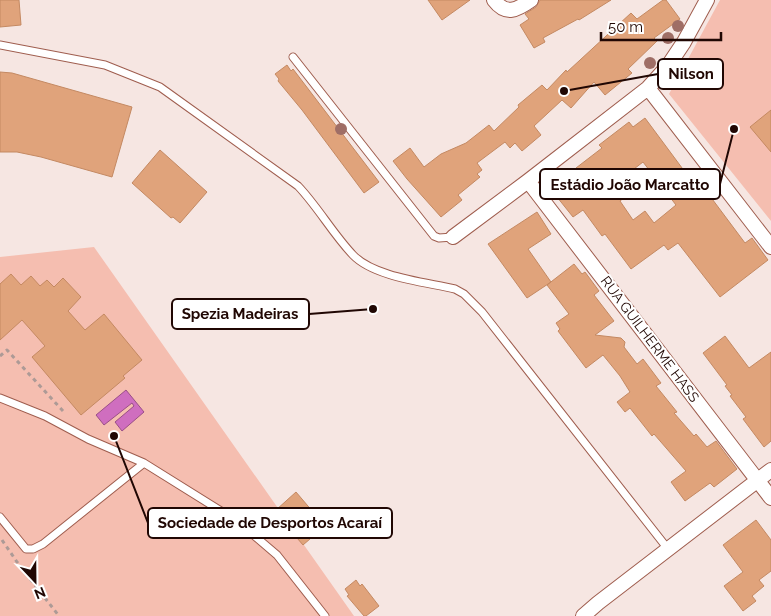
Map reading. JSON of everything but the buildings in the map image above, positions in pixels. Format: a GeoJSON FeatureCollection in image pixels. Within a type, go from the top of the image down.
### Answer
{"type":"FeatureCollection","features":[{"type":"Feature","properties":{"kind":"street"},"geometry":{"type":"LineString","coordinates":[[494,0],[500,7],[512,10],[531,0]]}},
{"type":"Feature","properties":{"kind":"street"},"geometry":{"type":"LineString","coordinates":[[453,237],[648,88],[668,66],[684,42],[707,0]]}},
{"type":"Feature","properties":{"kind":"street"},"geometry":{"type":"LineString","coordinates":[[648,88],[771,247]]}},
{"type":"Feature","properties":{"kind":"street","name":"RUA GUILHERME HASS"},"geometry":{"type":"LineString","coordinates":[[528,181],[771,498]]}},
{"type":"Feature","properties":{"kind":"street"},"geometry":{"type":"LineString","coordinates":[[583,616],[771,470]]}},
{"type":"Feature","properties":{"kind":"lane"},"geometry":{"type":"LineString","coordinates":[[0,45],[105,65],[160,87],[298,186],[354,256],[366,266],[386,273],[455,289],[464,294],[482,312],[668,549]]}},
{"type":"Feature","properties":{"kind":"lane"},"geometry":{"type":"LineString","coordinates":[[293,57],[434,236],[439,238],[453,237]]}},
{"type":"Feature","properties":{"kind":"lane"},"geometry":{"type":"LineString","coordinates":[[0,398],[45,416],[88,439],[144,463],[237,521],[277,555],[325,616]]}},
{"type":"Feature","properties":{"kind":"lane"},"geometry":{"type":"LineString","coordinates":[[0,517],[26,549],[33,549],[51,538],[144,463]]}},
{"type":"Feature","properties":{"kind":"path"},"geometry":{"type":"LineString","coordinates":[[0,356],[7,350],[63,412]]}},
{"type":"Feature","properties":{"kind":"path"},"geometry":{"type":"LineString","coordinates":[[0,537],[59,616]]}},
{"type":"Feature","properties":{"kind":"shaded area"},"geometry":{"type":"Polygon","coordinates":[[[720,0],[771,0],[771,221],[669,94],[720,0]]]}},
{"type":"Feature","properties":{"kind":"shaded area"},"geometry":{"type":"Polygon","coordinates":[[[94,247],[354,616],[0,616],[0,257],[94,247]]]}},
{"type":"Feature","properties":{"kind":"shaded area"},"geometry":{"type":"Polygon","coordinates":[[[126,390],[144,412],[122,431],[115,422],[134,406],[132,403],[104,425],[96,415],[126,390]]]}},
{"type":"Feature","properties":{"kind":"place","name":"Nilson"},"geometry":{"type":"Point","coordinates":[564,91]}},
{"type":"Feature","properties":{"kind":"place","name":"Estádio João Marcatto"},"geometry":{"type":"Point","coordinates":[734,129]}},
{"type":"Feature","properties":{"kind":"place","name":"Spezia Madeiras"},"geometry":{"type":"Point","coordinates":[373,309]}},
{"type":"Feature","properties":{"kind":"place","name":"Sociedade de Desportos Acaraí"},"geometry":{"type":"Point","coordinates":[114,436]}}]}
